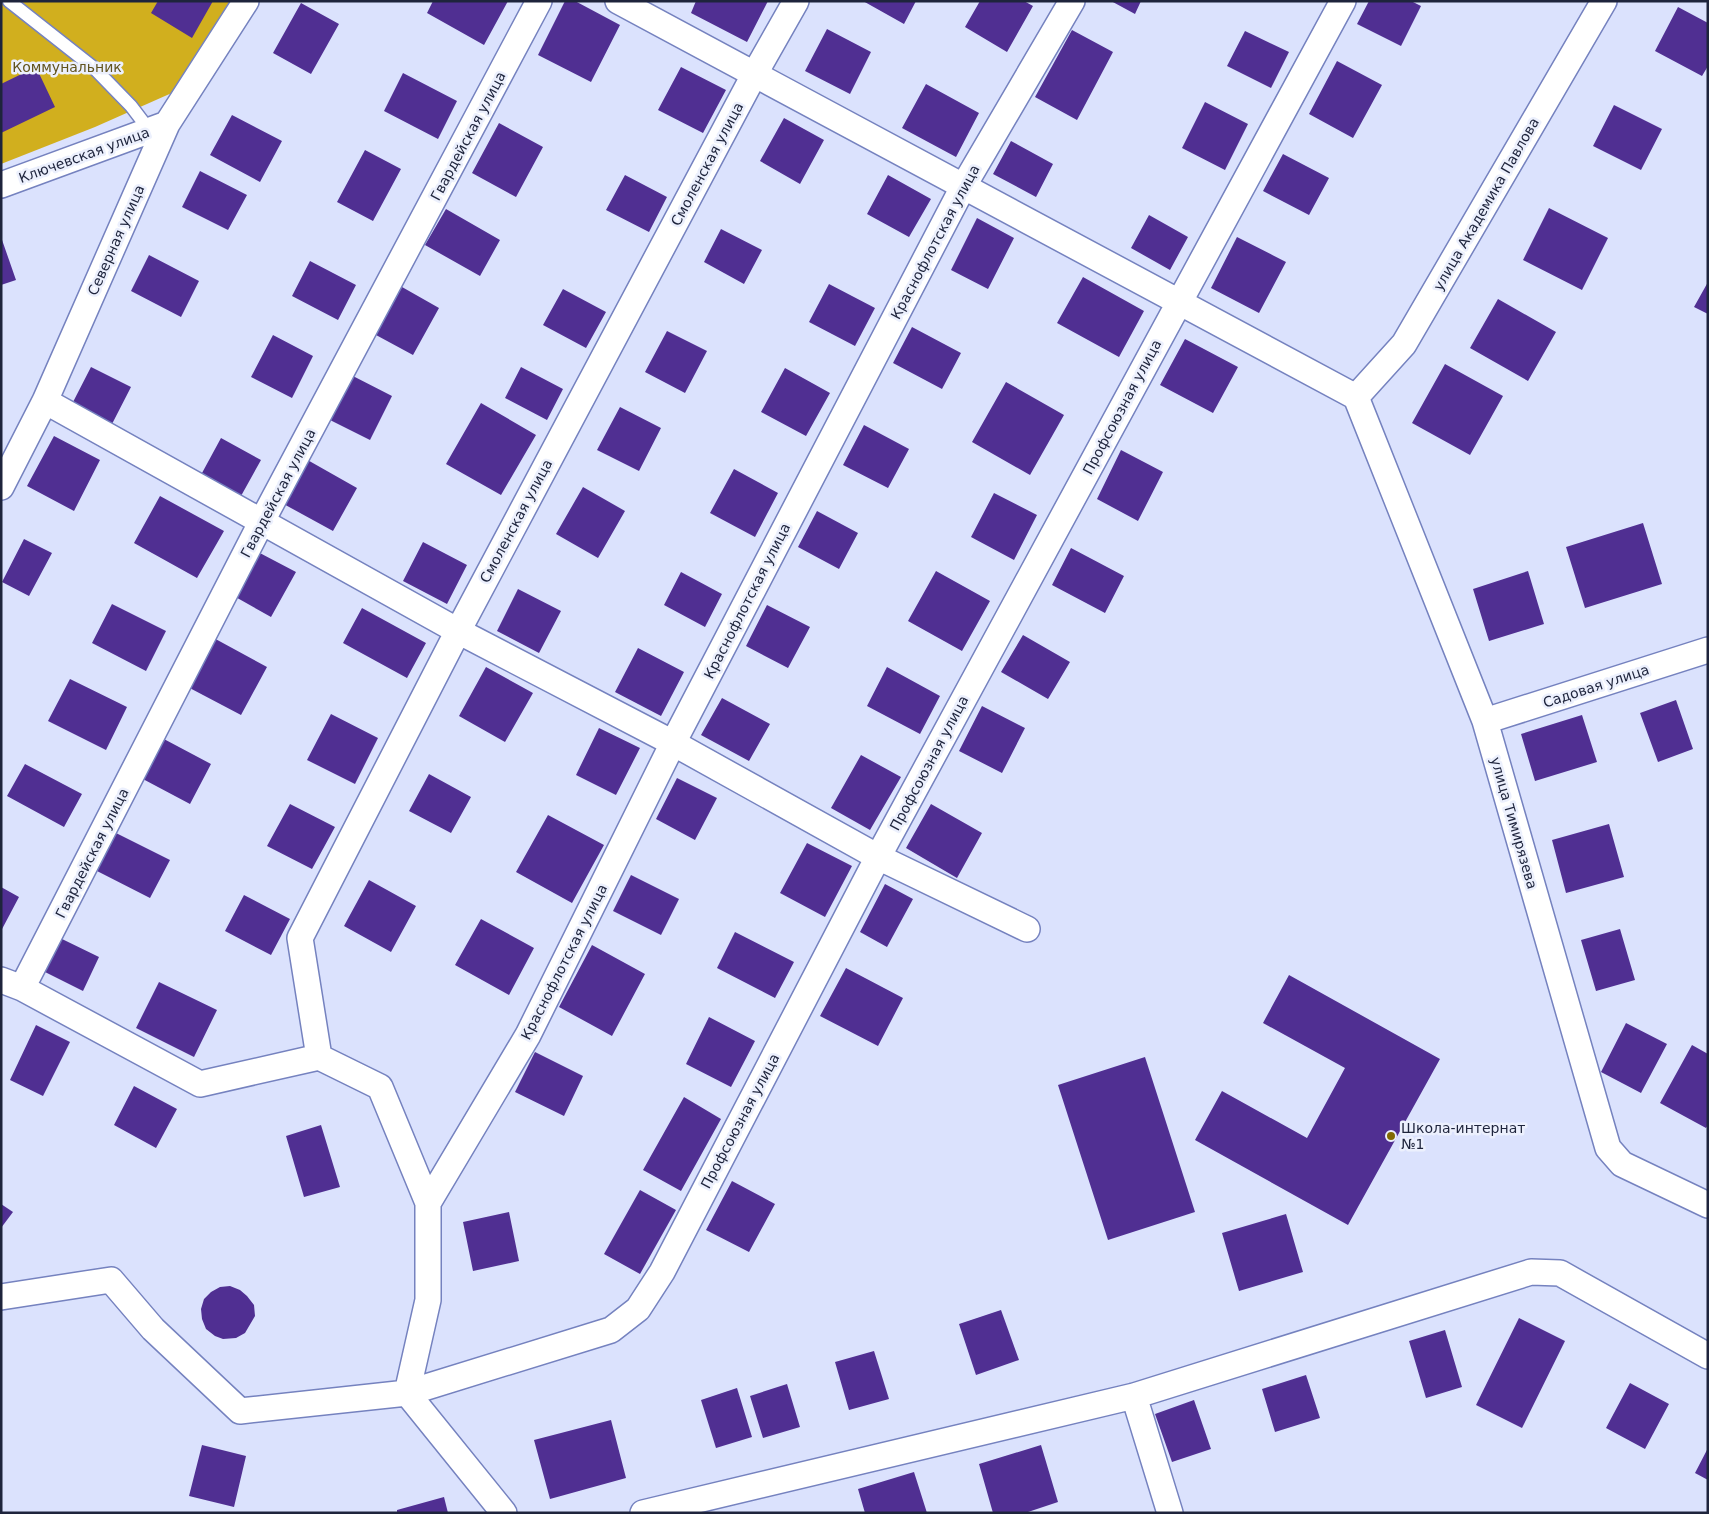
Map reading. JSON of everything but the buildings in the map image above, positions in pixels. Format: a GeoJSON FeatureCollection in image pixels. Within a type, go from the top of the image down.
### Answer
{"type":"FeatureCollection","features":[{"type":"Feature","properties":{"kind":"street","name":"Северная улица"},"geometry":{"type":"LineString","coordinates":[[1,487],[45,401],[159,127],[246,1]]}},
{"type":"Feature","properties":{"kind":"street","name":"Гвардейская улица"},"geometry":{"type":"LineString","coordinates":[[12,984],[262,521],[539,1]]}},
{"type":"Feature","properties":{"kind":"street"},"geometry":{"type":"LineString","coordinates":[[618,1],[1356,397]]}},
{"type":"Feature","properties":{"kind":"street","name":"Смоленская улица"},"geometry":{"type":"LineString","coordinates":[[319,1057],[300,938],[458,631],[754,75],[796,1]]}},
{"type":"Feature","properties":{"kind":"street","name":"Краснофлотская улица"},"geometry":{"type":"LineString","coordinates":[[428,1203],[528,1035],[673,743],[963,187],[1072,1]]}},
{"type":"Feature","properties":{"kind":"street","name":"Профсоюзная улица"},"geometry":{"type":"LineString","coordinates":[[1,1297],[111,1280],[153,1329],[240,1411],[407,1393],[611,1330],[638,1309],[662,1272],[878,857],[1342,1]]}},
{"type":"Feature","properties":{"kind":"street","name":"улица Академика Павлова"},"geometry":{"type":"LineString","coordinates":[[1356,397],[1404,344],[1604,1]]}},
{"type":"Feature","properties":{"kind":"street","name":"Ключевская улица"},"geometry":{"type":"LineString","coordinates":[[1,185],[159,127]]}},
{"type":"Feature","properties":{"kind":"street","name":"улица Тимирязева"},"geometry":{"type":"LineString","coordinates":[[1356,397],[1485,721],[1608,1148],[1622,1164],[1708,1205]]}},
{"type":"Feature","properties":{"kind":"street"},"geometry":{"type":"LineString","coordinates":[[45,401],[458,631],[673,743],[878,857],[1027,928]]}},
{"type":"Feature","properties":{"kind":"street","name":"Садовая улица"},"geometry":{"type":"LineString","coordinates":[[1485,721],[1708,650]]}},
{"type":"Feature","properties":{"kind":"street"},"geometry":{"type":"LineString","coordinates":[[12,984],[200,1084],[319,1057],[380,1087],[428,1203],[428,1300],[407,1393],[504,1513]]}},
{"type":"Feature","properties":{"kind":"street"},"geometry":{"type":"LineString","coordinates":[[643,1513],[1134,1396],[1531,1272],[1560,1273],[1708,1356]]}},
{"type":"Feature","properties":{"kind":"street"},"geometry":{"type":"LineString","coordinates":[[1134,1396],[1170,1513]]}},
{"type":"Feature","properties":{"kind":"lane"},"geometry":{"type":"LineString","coordinates":[[9,1],[94,68],[131,106],[159,127]]}},
{"type":"Feature","properties":{"kind":"green space","name":"Коммунальник"},"geometry":{"type":"Polygon","coordinates":[[[1,1],[230,1],[174,92],[95,127],[1,164],[1,1]]]}},
{"type":"Feature","properties":{"kind":"place","name":"Школа-интернат №1"},"geometry":{"type":"Point","coordinates":[1391,1136]}}]}
